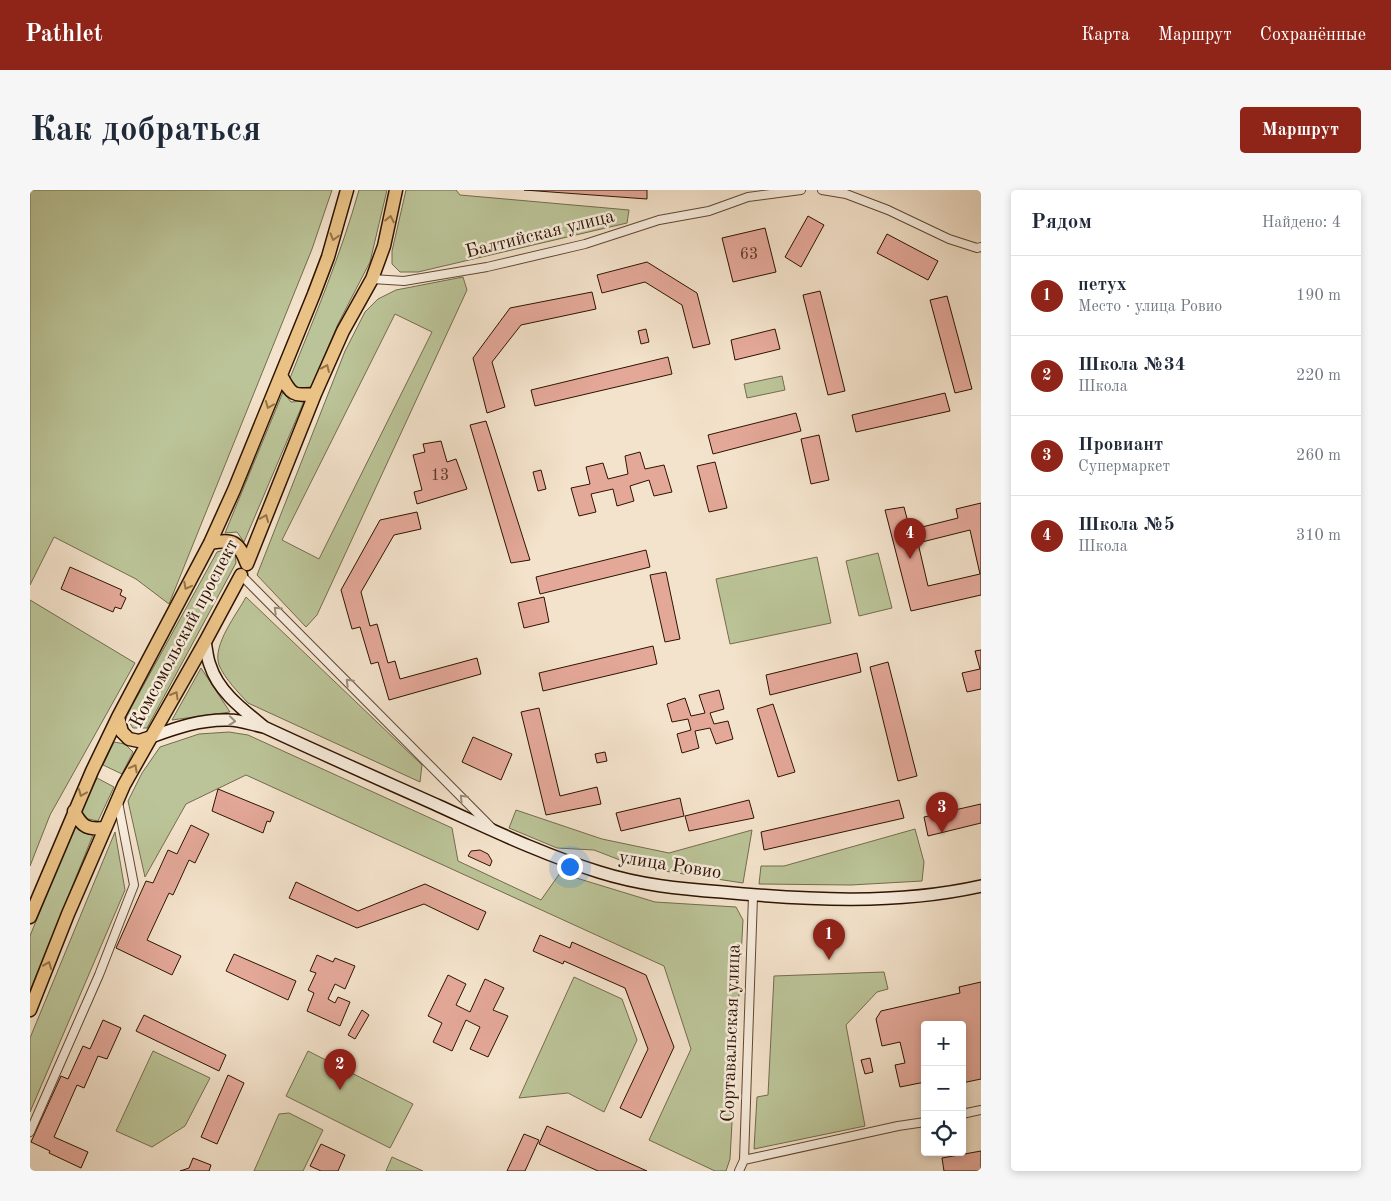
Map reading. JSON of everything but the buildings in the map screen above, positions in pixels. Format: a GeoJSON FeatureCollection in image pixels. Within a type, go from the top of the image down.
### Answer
{"type":"FeatureCollection","features":[{"type":"Feature","properties":{"kind":"main road","name":"Комсомольский проспект"},"geometry":{"type":"LineString","coordinates":[[30,917],[92,770],[210,543],[281,375],[328,257],[347,190]]}},
{"type":"Feature","properties":{"kind":"main road","name":"Комсомольский проспект"},"geometry":{"type":"LineString","coordinates":[[31,1006],[104,828],[124,785],[244,569],[315,394],[343,331],[372,279],[384,246],[396,190]]}},
{"type":"Feature","properties":{"kind":"main road"},"geometry":{"type":"LineString","coordinates":[[281,375],[288,390],[296,395],[315,394]]}},
{"type":"Feature","properties":{"kind":"main road"},"geometry":{"type":"LineString","coordinates":[[210,543],[231,542],[240,548],[244,569]]}},
{"type":"Feature","properties":{"kind":"main road","name":"улица Ровио"},"geometry":{"type":"LineString","coordinates":[[205,642],[210,666],[221,685],[234,702],[264,727]]}},
{"type":"Feature","properties":{"kind":"main road"},"geometry":{"type":"LineString","coordinates":[[118,717],[122,732],[129,740],[151,737]]}},
{"type":"Feature","properties":{"kind":"main road","name":"улица Ровио"},"geometry":{"type":"LineString","coordinates":[[151,737],[185,725],[210,721],[231,720],[264,727],[497,833],[592,870],[641,884],[752,896],[846,900],[892,898],[981,886]]}},
{"type":"Feature","properties":{"kind":"main road"},"geometry":{"type":"LineString","coordinates":[[74,811],[80,822],[87,826],[94,829],[104,828]]}},
{"type":"Feature","properties":{"kind":"street","name":"Балтийская улица"},"geometry":{"type":"LineString","coordinates":[[372,279],[404,280],[487,267],[585,244],[659,220],[709,211],[748,197],[801,190]]}},
{"type":"Feature","properties":{"kind":"street"},"geometry":{"type":"LineString","coordinates":[[822,190],[846,194],[888,210],[949,239],[977,248],[981,247]]}},
{"type":"Feature","properties":{"kind":"street"},"geometry":{"type":"LineString","coordinates":[[244,569],[497,833]]}},
{"type":"Feature","properties":{"kind":"street"},"geometry":{"type":"LineString","coordinates":[[30,1132],[99,975],[134,885],[117,800]]}},
{"type":"Feature","properties":{"kind":"street","name":"Сортавальская улица"},"geometry":{"type":"LineString","coordinates":[[739,1171],[744,1160],[752,896]]}},
{"type":"Feature","properties":{"kind":"street"},"geometry":{"type":"LineString","coordinates":[[966,1113],[981,1110]]}},
{"type":"Feature","properties":{"kind":"street"},"geometry":{"type":"LineString","coordinates":[[744,1160],[921,1123]]}},
{"type":"Feature","properties":{"kind":"green space"},"geometry":{"type":"Polygon","coordinates":[[[30,190],[332,190],[312,249],[169,604],[136,579],[54,537],[30,585],[30,190]]]}},
{"type":"Feature","properties":{"kind":"green space"},"geometry":{"type":"Polygon","coordinates":[[[359,190],[387,190],[370,262],[338,324],[311,387],[298,388],[290,378],[336,261],[359,190]]]}},
{"type":"Feature","properties":{"kind":"green space"},"geometry":{"type":"Polygon","coordinates":[[[406,190],[456,190],[460,195],[629,210],[627,223],[418,272],[400,272],[392,264],[392,251],[406,190]]]}},
{"type":"Feature","properties":{"kind":"green space"},"geometry":{"type":"Polygon","coordinates":[[[463,277],[467,290],[317,615],[306,627],[257,575],[345,351],[365,312],[378,299],[396,290],[463,277]],[[395,314],[282,540],[319,559],[432,332],[395,314]]]}},
{"type":"Feature","properties":{"kind":"green space"},"geometry":{"type":"Polygon","coordinates":[[[782,376],[785,390],[747,398],[744,384],[782,376]]]}},
{"type":"Feature","properties":{"kind":"green space"},"geometry":{"type":"Polygon","coordinates":[[[283,392],[291,402],[304,401],[244,542],[237,532],[225,533],[283,392]]]}},
{"type":"Feature","properties":{"kind":"green space"},"geometry":{"type":"Polygon","coordinates":[[[227,549],[235,553],[236,563],[147,728],[133,728],[126,717],[217,552],[227,549]]]}},
{"type":"Feature","properties":{"kind":"green space"},"geometry":{"type":"Polygon","coordinates":[[[878,553],[892,608],[859,616],[846,561],[878,553]]]}},
{"type":"Feature","properties":{"kind":"green space"},"geometry":{"type":"Polygon","coordinates":[[[817,557],[831,623],[730,644],[716,579],[817,557]]]}},
{"type":"Feature","properties":{"kind":"green space"},"geometry":{"type":"Polygon","coordinates":[[[246,597],[422,765],[420,782],[248,703],[225,675],[219,665],[218,657],[222,639],[246,597]]]}},
{"type":"Feature","properties":{"kind":"green space"},"geometry":{"type":"Polygon","coordinates":[[[30,600],[135,663],[50,815],[30,866],[30,600]]]}},
{"type":"Feature","properties":{"kind":"green space"},"geometry":{"type":"Polygon","coordinates":[[[201,668],[230,712],[172,720],[201,668]]]}},
{"type":"Feature","properties":{"kind":"green space"},"geometry":{"type":"Polygon","coordinates":[[[229,732],[248,735],[452,828],[458,861],[541,900],[560,873],[655,902],[736,907],[743,920],[730,1159],[726,1171],[715,1171],[649,1140],[691,1049],[664,966],[246,775],[186,804],[145,877],[128,801],[142,773],[160,747],[199,734],[229,732]]]}},
{"type":"Feature","properties":{"kind":"green space"},"geometry":{"type":"Polygon","coordinates":[[[114,742],[125,744],[133,752],[122,774],[103,765],[114,742]]]}},
{"type":"Feature","properties":{"kind":"green space"},"geometry":{"type":"Polygon","coordinates":[[[97,778],[114,787],[98,821],[88,819],[81,811],[97,778]]]}},
{"type":"Feature","properties":{"kind":"green space"},"geometry":{"type":"Polygon","coordinates":[[[516,810],[602,839],[669,853],[752,830],[743,883],[638,867],[594,850],[557,848],[509,828],[516,810]]]}},
{"type":"Feature","properties":{"kind":"green space"},"geometry":{"type":"Polygon","coordinates":[[[75,824],[83,833],[93,835],[30,991],[30,936],[75,824]]]}},
{"type":"Feature","properties":{"kind":"green space"},"geometry":{"type":"Polygon","coordinates":[[[915,829],[924,862],[922,881],[851,885],[759,884],[761,866],[784,866],[915,829]]]}},
{"type":"Feature","properties":{"kind":"green space"},"geometry":{"type":"Polygon","coordinates":[[[115,832],[125,890],[30,1112],[30,1038],[115,832]]]}},
{"type":"Feature","properties":{"kind":"green space"},"geometry":{"type":"Polygon","coordinates":[[[884,972],[888,989],[877,992],[846,1025],[865,1126],[754,1149],[757,1097],[768,1095],[774,976],[884,972]]]}},
{"type":"Feature","properties":{"kind":"green space"},"geometry":{"type":"Polygon","coordinates":[[[574,977],[622,999],[637,1040],[604,1112],[568,1093],[519,1098],[574,977]]]}},
{"type":"Feature","properties":{"kind":"green space"},"geometry":{"type":"Polygon","coordinates":[[[153,1051],[210,1078],[185,1126],[152,1147],[116,1131],[153,1051]]]}},
{"type":"Feature","properties":{"kind":"green space"},"geometry":{"type":"Polygon","coordinates":[[[308,1051],[413,1104],[390,1148],[286,1096],[308,1051]]]}},
{"type":"Feature","properties":{"kind":"green space"},"geometry":{"type":"Polygon","coordinates":[[[289,1113],[323,1130],[303,1171],[254,1171],[279,1114],[289,1113]]]}},
{"type":"Feature","properties":{"kind":"green space"},"geometry":{"type":"Polygon","coordinates":[[[392,1157],[423,1171],[386,1171],[392,1157]]]}},
{"type":"Feature","properties":{"kind":"place","name":"Школа №5"},"geometry":{"type":"Point","coordinates":[910,559]}},
{"type":"Feature","properties":{"kind":"place","name":"Провиант"},"geometry":{"type":"Point","coordinates":[942,833]}},
{"type":"Feature","properties":{"kind":"place","name":"петух"},"geometry":{"type":"Point","coordinates":[829,960]}},
{"type":"Feature","properties":{"kind":"place","name":"Школа №34"},"geometry":{"type":"Point","coordinates":[340,1090]}}]}
